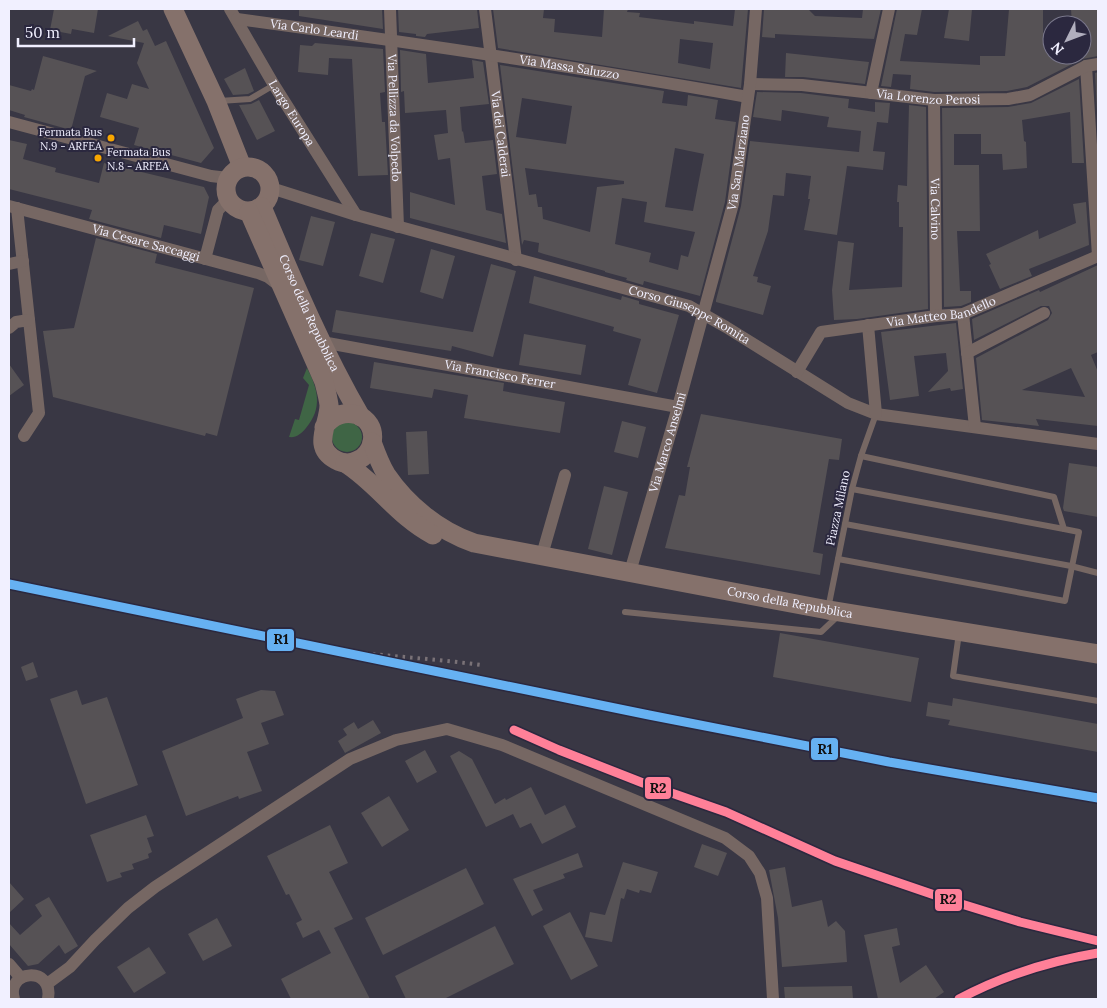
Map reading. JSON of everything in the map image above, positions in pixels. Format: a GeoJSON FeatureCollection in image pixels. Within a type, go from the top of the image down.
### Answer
{"type":"FeatureCollection","features":[{"type":"Feature","properties":{"kind":"street"},"geometry":{"type":"LineString","coordinates":[[173,9],[216,101],[235,173]]}},
{"type":"Feature","properties":{"kind":"street","name":"Via Pellizza da Volpedo"},"geometry":{"type":"LineString","coordinates":[[390,9],[398,226]]}},
{"type":"Feature","properties":{"kind":"street","name":"Via dei Calderai"},"geometry":{"type":"LineString","coordinates":[[485,9],[516,260]]}},
{"type":"Feature","properties":{"kind":"street","name":"Via San Marziano"},"geometry":{"type":"LineString","coordinates":[[702,313],[733,204],[750,84],[756,9]]}},
{"type":"Feature","properties":{"kind":"street"},"geometry":{"type":"LineString","coordinates":[[871,92],[889,9]]}},
{"type":"Feature","properties":{"kind":"street","name":"Via Carlo Leardi"},"geometry":{"type":"LineString","coordinates":[[234,14],[391,40]]}},
{"type":"Feature","properties":{"kind":"street","name":"Largo Europa"},"geometry":{"type":"LineString","coordinates":[[234,14],[274,85],[356,215]]}},
{"type":"Feature","properties":{"kind":"street","name":"Via Massa Saluzzo"},"geometry":{"type":"LineString","coordinates":[[391,40],[620,75],[748,97]]}},
{"type":"Feature","properties":{"kind":"street"},"geometry":{"type":"LineString","coordinates":[[1092,65],[1098,256]]}},
{"type":"Feature","properties":{"kind":"street","name":"Via Lorenzo Perosi"},"geometry":{"type":"LineString","coordinates":[[750,84],[802,85],[934,100],[988,100],[1030,95],[1092,65]]}},
{"type":"Feature","properties":{"kind":"street","name":"Via Calvino"},"geometry":{"type":"LineString","coordinates":[[934,100],[936,316]]}},
{"type":"Feature","properties":{"kind":"street"},"geometry":{"type":"LineString","coordinates":[[9,122],[211,176],[256,168],[266,176],[271,188],[270,195],[255,209],[237,209],[228,200],[226,185],[235,173]]}},
{"type":"Feature","properties":{"kind":"street","name":"Corso Giuseppe Romita"},"geometry":{"type":"LineString","coordinates":[[271,188],[356,215],[689,306],[848,403],[876,414],[1098,444]]}},
{"type":"Feature","properties":{"kind":"street"},"geometry":{"type":"LineString","coordinates":[[204,259],[218,210],[228,200]]}},
{"type":"Feature","properties":{"kind":"street"},"geometry":{"type":"LineString","coordinates":[[13,207],[23,261],[39,413],[24,436]]}},
{"type":"Feature","properties":{"kind":"street","name":"Via Cesare Saccaggi"},"geometry":{"type":"LineString","coordinates":[[13,207],[258,272],[281,287]]}},
{"type":"Feature","properties":{"kind":"street","name":"Corso della Repubblica"},"geometry":{"type":"LineString","coordinates":[[255,209],[281,287],[324,382],[328,405],[324,427]]}},
{"type":"Feature","properties":{"kind":"street","name":"Corso della Repubblica"},"geometry":{"type":"LineString","coordinates":[[255,209],[288,268],[340,382],[361,417]]}},
{"type":"Feature","properties":{"kind":"street","name":"Via Matteo Bandello"},"geometry":{"type":"LineString","coordinates":[[796,372],[821,332],[963,314],[1098,256]]}},
{"type":"Feature","properties":{"kind":"street"},"geometry":{"type":"LineString","coordinates":[[9,264],[23,261]]}},
{"type":"Feature","properties":{"kind":"street","name":"Via Marco Anselmi"},"geometry":{"type":"LineString","coordinates":[[630,572],[678,407],[702,313]]}},
{"type":"Feature","properties":{"kind":"street"},"geometry":{"type":"LineString","coordinates":[[966,353],[1044,313]]}},
{"type":"Feature","properties":{"kind":"street"},"geometry":{"type":"LineString","coordinates":[[963,314],[975,427]]}},
{"type":"Feature","properties":{"kind":"street"},"geometry":{"type":"LineString","coordinates":[[9,328],[16,322],[29,320]]}},
{"type":"Feature","properties":{"kind":"street"},"geometry":{"type":"LineString","coordinates":[[868,325],[876,414]]}},
{"type":"Feature","properties":{"kind":"street","name":"Via Francisco Ferrer"},"geometry":{"type":"LineString","coordinates":[[322,342],[678,407]]}},
{"type":"Feature","properties":{"kind":"street"},"geometry":{"type":"LineString","coordinates":[[345,413],[361,417],[370,428],[372,442],[370,449],[360,460],[345,463],[330,456],[325,450],[322,435],[324,427],[329,420],[336,415],[345,413]]}},
{"type":"Feature","properties":{"kind":"street","name":"Corso della Repubblica"},"geometry":{"type":"LineString","coordinates":[[372,442],[385,473],[401,493],[425,516],[451,533],[468,541],[835,611],[1098,654]]}},
{"type":"Feature","properties":{"kind":"street","name":"Corso della Repubblica"},"geometry":{"type":"LineString","coordinates":[[345,463],[361,473],[399,511],[428,532],[441,538],[483,544]]}},
{"type":"Feature","properties":{"kind":"street"},"geometry":{"type":"LineString","coordinates":[[542,556],[564,475]]}},
{"type":"Feature","properties":{"kind":"street"},"geometry":{"type":"LineString","coordinates":[[47,984],[70,967],[128,908],[155,887],[350,759],[396,740],[447,729],[502,745],[724,838],[748,856],[760,873],[766,898],[773,999]]}},
{"type":"Feature","properties":{"kind":"street"},"geometry":{"type":"LineString","coordinates":[[9,964],[21,978]]}},
{"type":"Feature","properties":{"kind":"street"},"geometry":{"type":"LineString","coordinates":[[14,999],[12,994],[14,986],[26,975],[42,978],[50,992],[48,999]]}},
{"type":"Feature","properties":{"kind":"lane"},"geometry":{"type":"LineString","coordinates":[[216,101],[250,99],[274,85]]}},
{"type":"Feature","properties":{"kind":"lane","name":"Piazza Milano"},"geometry":{"type":"LineString","coordinates":[[835,611],[838,559],[852,489],[876,414]]}},
{"type":"Feature","properties":{"kind":"lane"},"geometry":{"type":"LineString","coordinates":[[861,456],[1054,496],[1064,529]]}},
{"type":"Feature","properties":{"kind":"lane"},"geometry":{"type":"LineString","coordinates":[[838,559],[1065,601],[1079,532],[852,489]]}},
{"type":"Feature","properties":{"kind":"lane"},"geometry":{"type":"LineString","coordinates":[[845,524],[1071,566],[1098,573]]}},
{"type":"Feature","properties":{"kind":"lane"},"geometry":{"type":"LineString","coordinates":[[625,612],[821,632],[835,611]]}},
{"type":"Feature","properties":{"kind":"lane"},"geometry":{"type":"LineString","coordinates":[[960,632],[953,676],[1098,701]]}},
{"type":"Feature","properties":{"kind":"green space"},"geometry":{"type":"Polygon","coordinates":[[[307,368],[314,383],[317,406],[306,428],[296,436],[289,437],[295,419],[299,420],[309,385],[303,378],[307,368]]]}},
{"type":"Feature","properties":{"kind":"green space"},"geometry":{"type":"Polygon","coordinates":[[[347,422],[358,426],[362,437],[358,448],[347,452],[336,448],[332,437],[336,426],[347,422]]]}},
{"type":"Feature","properties":{"kind":"building"},"geometry":{"type":"Polygon","coordinates":[[[54,9],[98,9],[94,33],[72,29],[71,34],[50,30],[54,9]]]}},
{"type":"Feature","properties":{"kind":"building"},"geometry":{"type":"Polygon","coordinates":[[[299,9],[382,9],[383,29],[299,16],[299,9]]]}},
{"type":"Feature","properties":{"kind":"building"},"geometry":{"type":"Polygon","coordinates":[[[398,9],[477,9],[479,28],[427,34],[425,37],[416,36],[416,34],[399,32],[398,9]]]}},
{"type":"Feature","properties":{"kind":"building"},"geometry":{"type":"Polygon","coordinates":[[[493,9],[544,9],[543,18],[555,19],[554,32],[602,37],[604,9],[628,9],[627,12],[640,13],[639,17],[694,24],[694,21],[733,26],[735,9],[748,9],[741,88],[498,48],[493,9]],[[680,39],[678,63],[710,69],[713,43],[680,39]]]}},
{"type":"Feature","properties":{"kind":"building"},"geometry":{"type":"Polygon","coordinates":[[[764,9],[804,9],[809,10],[815,16],[862,18],[863,9],[881,9],[874,39],[775,34],[775,38],[762,37],[764,9]]]}},
{"type":"Feature","properties":{"kind":"building"},"geometry":{"type":"Polygon","coordinates":[[[897,9],[922,9],[917,35],[905,34],[900,61],[980,65],[980,56],[1005,56],[1009,9],[1043,9],[1042,65],[1070,65],[1027,87],[1007,91],[934,92],[910,89],[911,75],[893,74],[891,87],[881,86],[897,9]]]}},
{"type":"Feature","properties":{"kind":"building"},"geometry":{"type":"Polygon","coordinates":[[[949,9],[972,9],[969,41],[944,38],[949,9]]]}},
{"type":"Feature","properties":{"kind":"building"},"geometry":{"type":"Polygon","coordinates":[[[1071,9],[1098,9],[1098,56],[1092,57],[1092,15],[1071,15],[1071,9]]]}},
{"type":"Feature","properties":{"kind":"building"},"geometry":{"type":"Polygon","coordinates":[[[138,21],[143,31],[147,29],[155,46],[166,41],[214,148],[201,163],[134,145],[139,128],[100,117],[107,93],[127,99],[132,84],[149,89],[137,63],[144,43],[108,36],[138,21]]]}},
{"type":"Feature","properties":{"kind":"building"},"geometry":{"type":"Polygon","coordinates":[[[315,43],[383,49],[385,92],[380,93],[382,122],[385,122],[388,175],[358,176],[352,59],[329,58],[328,75],[298,72],[300,45],[312,46],[315,43]]]}},
{"type":"Feature","properties":{"kind":"building"},"geometry":{"type":"Polygon","coordinates":[[[400,50],[426,54],[428,83],[474,78],[472,60],[483,62],[489,104],[460,107],[462,132],[465,143],[493,140],[497,174],[482,176],[486,210],[502,214],[506,243],[410,218],[410,192],[455,205],[450,158],[438,160],[434,135],[448,133],[446,110],[405,113],[404,91],[401,92],[400,50]]]}},
{"type":"Feature","properties":{"kind":"building"},"geometry":{"type":"Polygon","coordinates":[[[786,53],[869,62],[865,84],[803,77],[785,77],[786,53]]]}},
{"type":"Feature","properties":{"kind":"building"},"geometry":{"type":"Polygon","coordinates":[[[43,56],[97,71],[85,76],[71,130],[24,117],[25,115],[9,110],[9,85],[31,91],[32,89],[34,90],[43,56]]]}},
{"type":"Feature","properties":{"kind":"building"},"geometry":{"type":"Polygon","coordinates":[[[500,65],[664,91],[662,103],[687,106],[688,95],[718,100],[715,119],[736,122],[725,202],[700,296],[644,281],[643,285],[605,271],[544,254],[538,252],[539,243],[524,240],[522,245],[500,65]],[[522,98],[516,137],[566,144],[572,106],[522,98]],[[675,148],[665,207],[693,211],[704,154],[675,148]],[[525,168],[529,195],[536,194],[538,207],[542,207],[543,219],[590,232],[597,187],[624,184],[624,181],[525,168]],[[622,198],[615,244],[651,253],[649,262],[678,270],[681,255],[688,257],[695,232],[644,222],[647,202],[622,198]]]}},
{"type":"Feature","properties":{"kind":"building"},"geometry":{"type":"Polygon","coordinates":[[[245,68],[254,91],[248,94],[233,95],[224,79],[245,68]]]}},
{"type":"Feature","properties":{"kind":"building"},"geometry":{"type":"Polygon","coordinates":[[[1098,72],[1098,131],[1095,73],[1098,72]]]}},
{"type":"Feature","properties":{"kind":"building"},"geometry":{"type":"Polygon","coordinates":[[[1079,79],[1084,163],[1072,163],[1070,112],[1022,120],[1024,141],[1026,142],[1027,168],[1003,170],[1002,154],[981,154],[981,134],[954,134],[954,165],[979,165],[980,231],[957,231],[960,291],[971,291],[971,302],[961,306],[944,307],[942,108],[1008,107],[1031,103],[1079,79]]]}},
{"type":"Feature","properties":{"kind":"building"},"geometry":{"type":"Polygon","coordinates":[[[757,92],[801,93],[849,99],[848,108],[875,112],[875,102],[890,103],[888,123],[877,122],[873,151],[885,152],[883,170],[847,166],[837,235],[804,230],[810,199],[808,199],[811,176],[786,173],[784,196],[773,195],[768,231],[753,276],[758,277],[757,282],[771,286],[763,315],[716,302],[741,206],[750,141],[859,152],[861,131],[827,127],[829,117],[782,110],[781,121],[753,117],[757,92]]]}},
{"type":"Feature","properties":{"kind":"building"},"geometry":{"type":"Polygon","coordinates":[[[259,100],[275,131],[257,140],[239,105],[251,104],[259,100]]]}},
{"type":"Feature","properties":{"kind":"building"},"geometry":{"type":"Polygon","coordinates":[[[909,105],[926,107],[928,309],[857,319],[834,320],[832,290],[838,241],[854,243],[849,290],[902,287],[903,227],[899,227],[899,202],[897,202],[898,185],[907,186],[909,105]]]}},
{"type":"Feature","properties":{"kind":"building"},"geometry":{"type":"Polygon","coordinates":[[[9,140],[27,144],[23,159],[56,168],[55,172],[99,183],[104,163],[204,187],[209,197],[201,234],[164,225],[161,238],[89,219],[92,210],[9,189],[9,140]]]}},
{"type":"Feature","properties":{"kind":"building"},"geometry":{"type":"Polygon","coordinates":[[[1086,202],[1089,245],[1029,269],[1032,276],[1000,289],[986,254],[1038,230],[1039,239],[1076,223],[1073,204],[1086,202]]]}},
{"type":"Feature","properties":{"kind":"building"},"geometry":{"type":"Polygon","coordinates":[[[311,216],[335,222],[323,266],[299,260],[311,216]]]}},
{"type":"Feature","properties":{"kind":"building"},"geometry":{"type":"Polygon","coordinates":[[[371,233],[395,239],[383,283],[359,276],[371,233]]]}},
{"type":"Feature","properties":{"kind":"building"},"geometry":{"type":"Polygon","coordinates":[[[96,238],[157,254],[155,263],[254,288],[217,436],[206,433],[205,436],[53,397],[43,331],[74,328],[96,238]]]}},
{"type":"Feature","properties":{"kind":"building"},"geometry":{"type":"Polygon","coordinates":[[[431,249],[455,256],[443,299],[420,292],[431,249]]]}},
{"type":"Feature","properties":{"kind":"building"},"geometry":{"type":"Polygon","coordinates":[[[491,264],[516,271],[493,357],[452,346],[451,351],[332,332],[336,310],[473,332],[491,264]]]}},
{"type":"Feature","properties":{"kind":"building"},"geometry":{"type":"Polygon","coordinates":[[[1098,265],[1098,352],[1091,355],[1098,372],[1098,426],[1036,419],[1039,426],[982,420],[976,358],[1048,320],[1052,313],[1049,306],[1041,306],[974,340],[972,319],[1039,290],[1040,292],[1098,265]],[[1071,368],[1022,390],[1085,397],[1071,368]]]}},
{"type":"Feature","properties":{"kind":"building"},"geometry":{"type":"Polygon","coordinates":[[[534,276],[621,300],[622,296],[639,301],[639,304],[679,315],[657,393],[628,385],[641,339],[613,331],[614,327],[529,303],[534,276]]]}},
{"type":"Feature","properties":{"kind":"building"},"geometry":{"type":"Polygon","coordinates":[[[956,323],[963,389],[951,391],[950,388],[928,392],[948,371],[946,353],[914,356],[919,396],[890,400],[881,332],[956,323]]]}},
{"type":"Feature","properties":{"kind":"building"},"geometry":{"type":"Polygon","coordinates":[[[524,334],[586,345],[581,375],[519,365],[524,334]]]}},
{"type":"Feature","properties":{"kind":"building"},"geometry":{"type":"Polygon","coordinates":[[[374,362],[504,383],[503,391],[565,402],[560,433],[464,418],[468,395],[434,389],[432,398],[370,388],[374,362]]]}},
{"type":"Feature","properties":{"kind":"building"},"geometry":{"type":"Polygon","coordinates":[[[9,364],[24,385],[9,396],[9,364]]]}},
{"type":"Feature","properties":{"kind":"building"},"geometry":{"type":"Polygon","coordinates":[[[701,414],[842,439],[839,460],[829,459],[813,552],[823,554],[820,575],[665,548],[679,495],[685,496],[690,467],[687,467],[701,414]]]}},
{"type":"Feature","properties":{"kind":"building"},"geometry":{"type":"Polygon","coordinates":[[[622,421],[646,427],[638,458],[614,452],[622,421]]]}},
{"type":"Feature","properties":{"kind":"building"},"geometry":{"type":"Polygon","coordinates":[[[427,431],[429,474],[408,475],[406,432],[427,431]]]}},
{"type":"Feature","properties":{"kind":"building"},"geometry":{"type":"Polygon","coordinates":[[[1069,463],[1098,467],[1098,517],[1064,511],[1069,463]]]}},
{"type":"Feature","properties":{"kind":"building"},"geometry":{"type":"Polygon","coordinates":[[[604,486],[628,492],[612,555],[588,549],[604,486]]]}},
{"type":"Feature","properties":{"kind":"building"},"geometry":{"type":"Polygon","coordinates":[[[780,633],[919,658],[911,702],[773,677],[780,633]]]}},
{"type":"Feature","properties":{"kind":"building"},"geometry":{"type":"Polygon","coordinates":[[[33,662],[38,677],[26,681],[21,667],[33,662]]]}},
{"type":"Feature","properties":{"kind":"building"},"geometry":{"type":"Polygon","coordinates":[[[77,690],[82,705],[107,697],[138,785],[86,804],[50,699],[77,690]]]}},
{"type":"Feature","properties":{"kind":"building"},"geometry":{"type":"Polygon","coordinates":[[[261,690],[275,691],[284,715],[261,723],[269,744],[247,752],[262,791],[239,799],[238,796],[186,816],[162,751],[243,718],[236,699],[261,690]]]}},
{"type":"Feature","properties":{"kind":"building"},"geometry":{"type":"Polygon","coordinates":[[[953,698],[1098,724],[1098,752],[948,725],[950,720],[926,716],[928,702],[952,706],[953,698]]]}},
{"type":"Feature","properties":{"kind":"building"},"geometry":{"type":"Polygon","coordinates":[[[373,720],[381,733],[345,753],[338,741],[347,735],[343,729],[354,722],[358,729],[373,720]]]}},
{"type":"Feature","properties":{"kind":"building"},"geometry":{"type":"Polygon","coordinates":[[[425,750],[437,772],[417,783],[405,761],[425,750]]]}},
{"type":"Feature","properties":{"kind":"building"},"geometry":{"type":"Polygon","coordinates":[[[459,751],[472,759],[495,804],[531,787],[545,815],[565,805],[576,827],[542,844],[531,823],[520,828],[513,814],[486,827],[450,756],[459,751]]]}},
{"type":"Feature","properties":{"kind":"building"},"geometry":{"type":"Polygon","coordinates":[[[389,796],[409,830],[382,847],[361,813],[389,796]]]}},
{"type":"Feature","properties":{"kind":"building"},"geometry":{"type":"Polygon","coordinates":[[[146,815],[154,836],[147,838],[152,852],[148,854],[149,858],[132,864],[134,869],[120,873],[122,877],[107,882],[90,835],[146,815]]]}},
{"type":"Feature","properties":{"kind":"building"},"geometry":{"type":"Polygon","coordinates":[[[330,825],[348,863],[329,872],[353,919],[334,928],[370,999],[291,999],[281,979],[331,953],[319,930],[303,938],[296,923],[302,920],[289,894],[286,895],[267,856],[330,825]]]}},
{"type":"Feature","properties":{"kind":"building"},"geometry":{"type":"Polygon","coordinates":[[[702,844],[727,853],[718,876],[694,867],[702,844]]]}},
{"type":"Feature","properties":{"kind":"building"},"geometry":{"type":"Polygon","coordinates":[[[578,853],[583,867],[563,874],[565,878],[533,890],[543,910],[532,916],[513,879],[578,853]]]}},
{"type":"Feature","properties":{"kind":"building"},"geometry":{"type":"Polygon","coordinates":[[[623,862],[658,872],[651,893],[640,890],[639,893],[627,889],[624,899],[621,898],[612,942],[585,937],[590,912],[605,915],[623,862]]]}},
{"type":"Feature","properties":{"kind":"building"},"geometry":{"type":"Polygon","coordinates":[[[785,867],[792,907],[822,900],[828,927],[836,921],[845,931],[847,962],[782,967],[778,918],[769,870],[785,867]]]}},
{"type":"Feature","properties":{"kind":"building"},"geometry":{"type":"Polygon","coordinates":[[[466,868],[484,904],[383,955],[365,918],[466,868]]]}},
{"type":"Feature","properties":{"kind":"building"},"geometry":{"type":"Polygon","coordinates":[[[9,882],[24,899],[9,913],[9,882]]]}},
{"type":"Feature","properties":{"kind":"building"},"geometry":{"type":"Polygon","coordinates":[[[49,897],[78,946],[65,954],[59,945],[38,964],[28,966],[9,944],[9,923],[20,935],[42,916],[35,905],[49,897]]]}},
{"type":"Feature","properties":{"kind":"building"},"geometry":{"type":"Polygon","coordinates":[[[570,912],[598,966],[571,980],[543,926],[570,912]]]}},
{"type":"Feature","properties":{"kind":"building"},"geometry":{"type":"Polygon","coordinates":[[[217,918],[232,946],[203,961],[188,934],[217,918]]]}},
{"type":"Feature","properties":{"kind":"building"},"geometry":{"type":"Polygon","coordinates":[[[495,926],[514,964],[444,999],[406,999],[395,976],[495,926]]]}},
{"type":"Feature","properties":{"kind":"building"},"geometry":{"type":"Polygon","coordinates":[[[897,928],[900,945],[892,947],[900,983],[926,965],[944,992],[934,999],[878,999],[864,935],[897,928]]]}},
{"type":"Feature","properties":{"kind":"building"},"geometry":{"type":"Polygon","coordinates":[[[149,947],[166,973],[134,993],[117,967],[149,947]]]}},
{"type":"Feature","properties":{"kind":"building"},"geometry":{"type":"Polygon","coordinates":[[[852,986],[853,999],[785,999],[784,987],[852,986]]]}},
{"type":"Feature","properties":{"kind":"railway"},"geometry":{"type":"LineString","coordinates":[[328,649],[481,665]]}},
{"type":"Feature","properties":{"kind":"railway"},"geometry":{"type":"LineString","coordinates":[[514,730],[643,783],[726,812],[835,861],[1020,922],[1098,941]]}},
{"type":"Feature","properties":{"kind":"railway"},"geometry":{"type":"LineString","coordinates":[[959,999],[992,983],[1027,970],[1062,960],[1098,953]]}},
{"type":"Feature","properties":{"kind":"transit line","name":"R1"},"geometry":{"type":"LineString","coordinates":[[9,584],[649,715],[889,762],[1098,798]]}},
{"type":"Feature","properties":{"kind":"transit line","name":"R2"},"geometry":{"type":"LineString","coordinates":[[514,730],[643,783],[726,812],[835,861],[1020,922],[1098,941]]}},
{"type":"Feature","properties":{"kind":"transit line","name":"R2"},"geometry":{"type":"LineString","coordinates":[[959,999],[992,983],[1027,970],[1062,960],[1098,953]]}},
{"type":"Feature","properties":{"kind":"place","name":"Fermata Bus N.9 - ARFEA"},"geometry":{"type":"Point","coordinates":[111,138]}},
{"type":"Feature","properties":{"kind":"place","name":"Fermata Bus N.8 - ARFEA"},"geometry":{"type":"Point","coordinates":[98,158]}}]}
